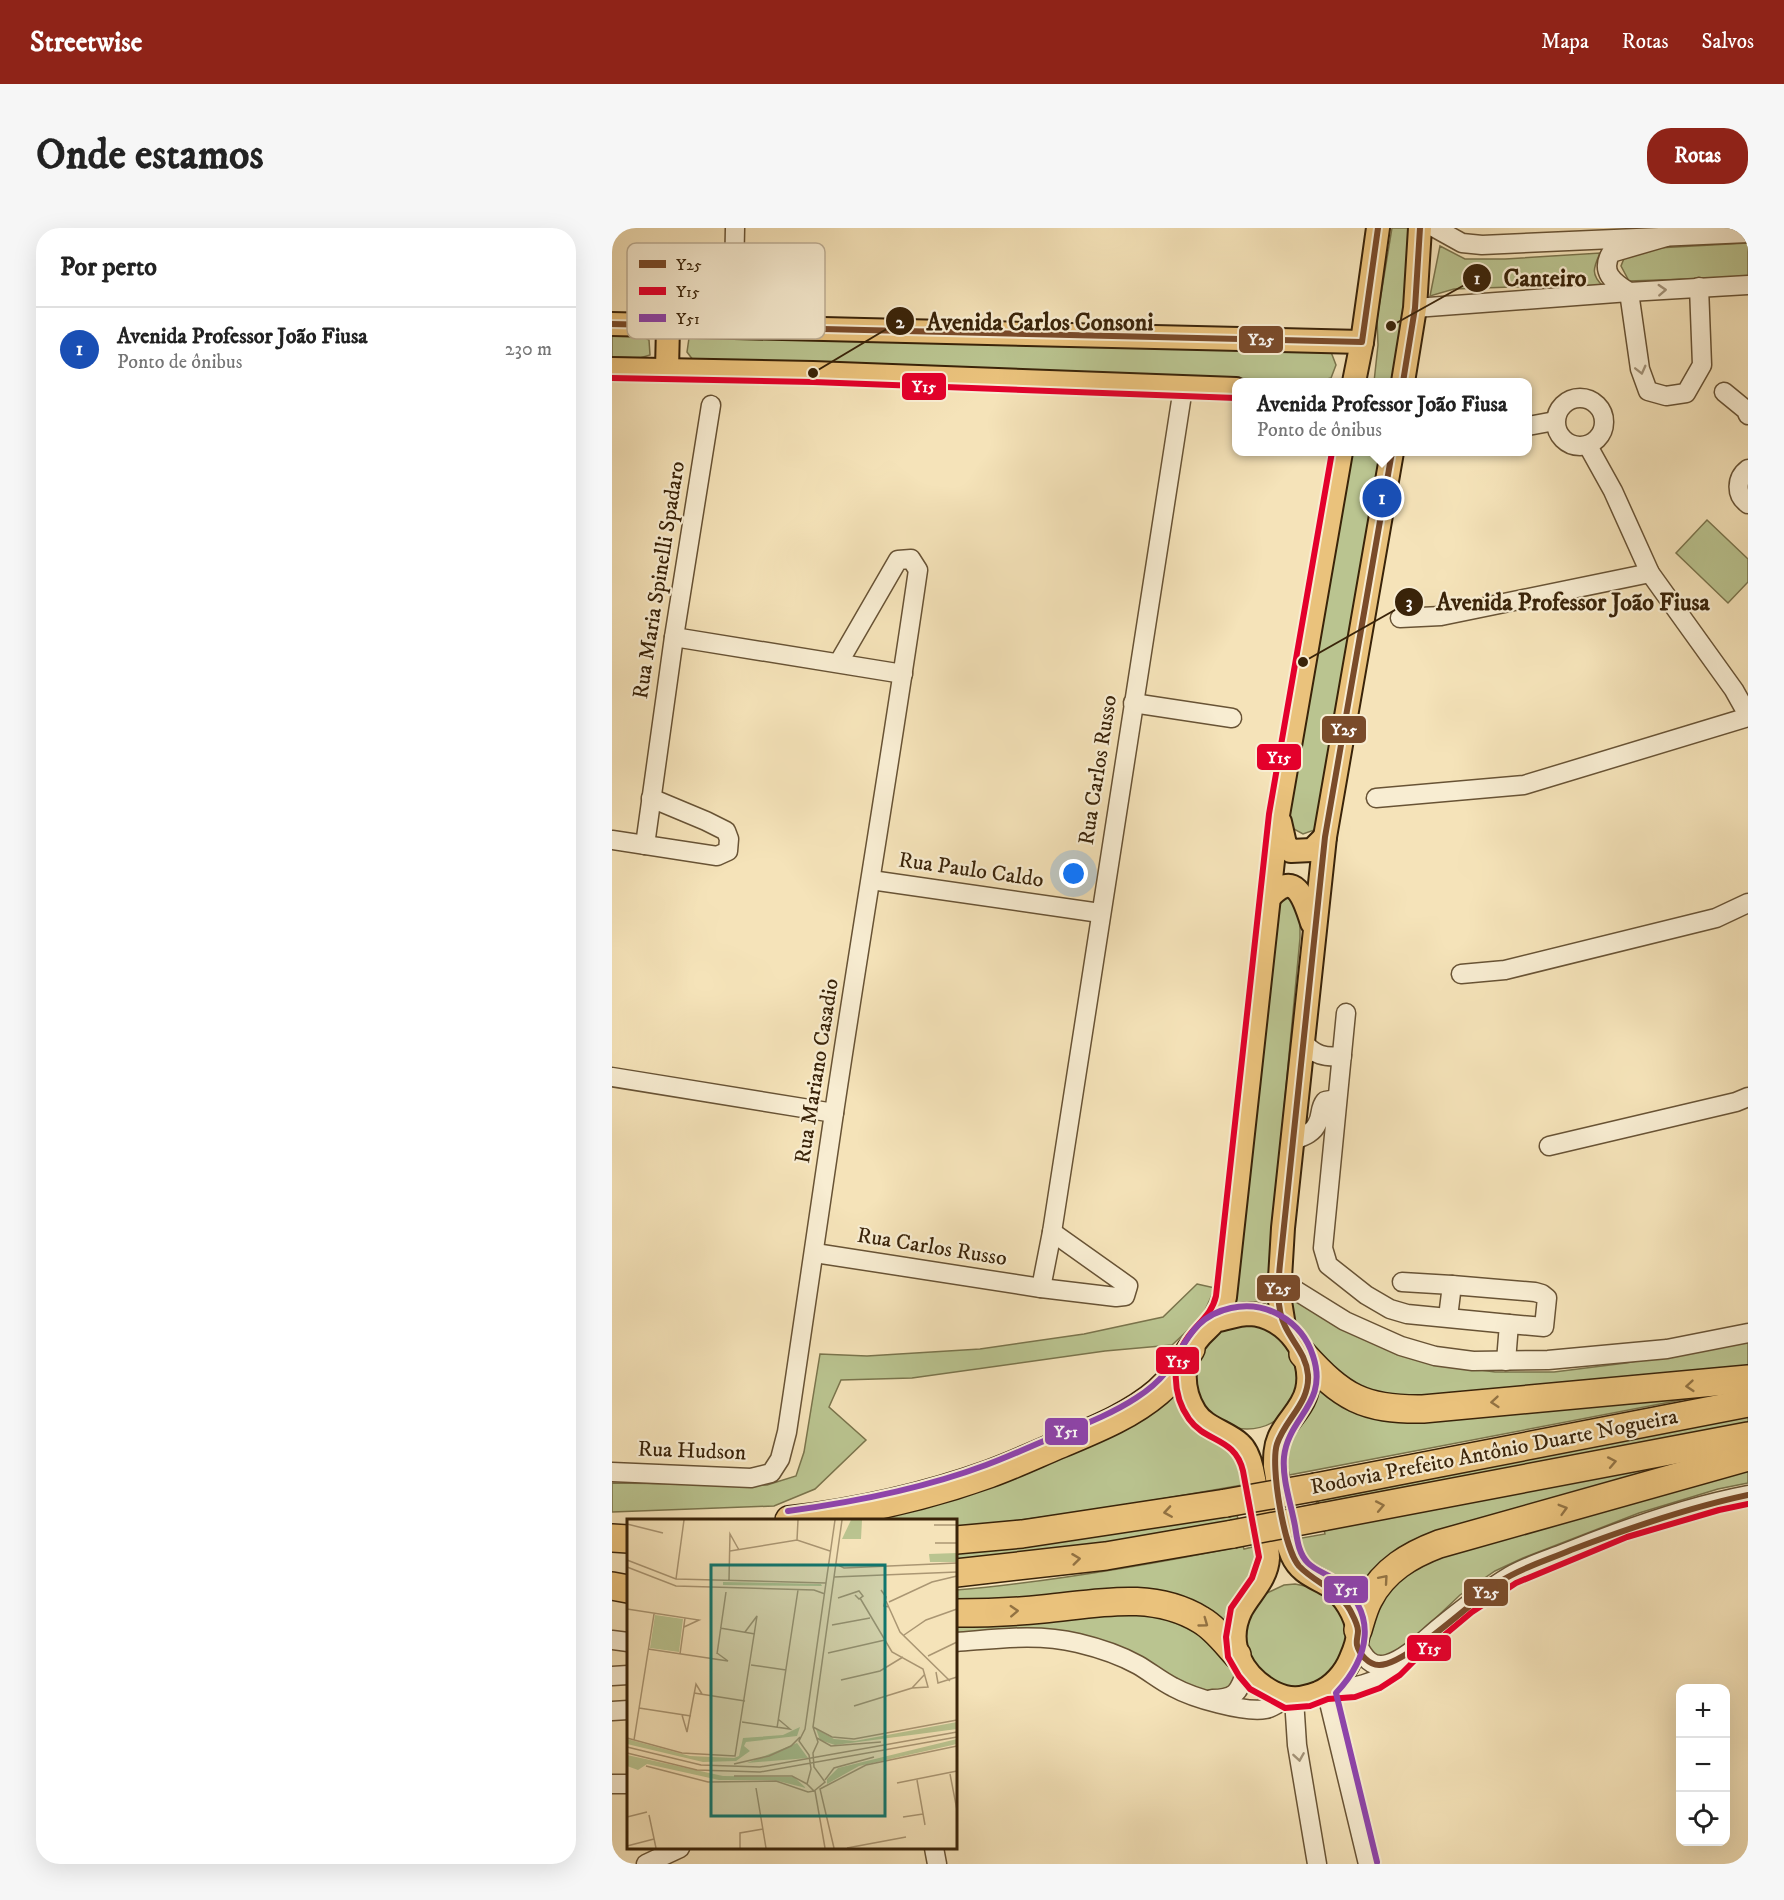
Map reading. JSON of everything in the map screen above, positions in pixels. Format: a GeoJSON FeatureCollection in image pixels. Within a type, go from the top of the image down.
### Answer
{"type":"FeatureCollection","features":[{"type":"Feature","properties":{"kind":"highway"},"geometry":{"type":"LineString","coordinates":[[801,1519],[868,1508],[990,1474],[1096,1429],[1138,1407],[1156,1393],[1171,1380],[1191,1349]]}},
{"type":"Feature","properties":{"kind":"highway"},"geometry":{"type":"LineString","coordinates":[[1303,1354],[1324,1378],[1340,1391],[1376,1405],[1398,1409],[1748,1379]]}},
{"type":"Feature","properties":{"kind":"highway","name":"Rodovia Prefeito Antônio Duarte Nogueira"},"geometry":{"type":"LineString","coordinates":[[957,1540],[1023,1534],[1226,1503],[1748,1403]]}},
{"type":"Feature","properties":{"kind":"highway","name":"Rodovia Prefeito Antônio Duarte Nogueira"},"geometry":{"type":"LineString","coordinates":[[957,1573],[1106,1556],[1748,1436]]}},
{"type":"Feature","properties":{"kind":"highway"},"geometry":{"type":"LineString","coordinates":[[1357,1637],[1369,1599],[1382,1579],[1398,1564],[1416,1553],[1439,1544],[1748,1457]]}},
{"type":"Feature","properties":{"kind":"highway"},"geometry":{"type":"LineString","coordinates":[[612,1538],[627,1539]]}},
{"type":"Feature","properties":{"kind":"highway"},"geometry":{"type":"LineString","coordinates":[[612,1572],[627,1574]]}},
{"type":"Feature","properties":{"kind":"highway"},"geometry":{"type":"LineString","coordinates":[[612,1586],[627,1589]]}},
{"type":"Feature","properties":{"kind":"highway"},"geometry":{"type":"LineString","coordinates":[[957,1613],[1041,1609],[1118,1601],[1166,1604],[1202,1620],[1241,1663]]}},
{"type":"Feature","properties":{"kind":"main road"},"geometry":{"type":"LineString","coordinates":[[1355,378],[1378,228]]}},
{"type":"Feature","properties":{"kind":"main road"},"geometry":{"type":"LineString","coordinates":[[1404,378],[1415,308],[1420,228]]}},
{"type":"Feature","properties":{"kind":"main road"},"geometry":{"type":"LineString","coordinates":[[612,324],[627,325]]}},
{"type":"Feature","properties":{"kind":"main road"},"geometry":{"type":"LineString","coordinates":[[825,328],[1362,342]]}},
{"type":"Feature","properties":{"kind":"main road"},"geometry":{"type":"LineString","coordinates":[[667,370],[668,339]]}},
{"type":"Feature","properties":{"kind":"main road"},"geometry":{"type":"LineString","coordinates":[[612,369],[820,373],[1232,389]]}},
{"type":"Feature","properties":{"kind":"main road"},"geometry":{"type":"LineString","coordinates":[[1218,1320],[1227,1286],[1278,815],[1340,456]]}},
{"type":"Feature","properties":{"kind":"main road"},"geometry":{"type":"LineString","coordinates":[[1284,1326],[1252,1314],[1241,1314],[1218,1320],[1201,1335],[1191,1349],[1185,1371],[1186,1389],[1197,1415],[1241,1444],[1252,1468],[1268,1558],[1265,1572],[1240,1611],[1235,1638],[1241,1663],[1256,1683],[1290,1699],[1308,1697],[1326,1690],[1341,1676],[1348,1664],[1357,1637],[1350,1610],[1342,1597],[1331,1587],[1300,1568],[1288,1542],[1275,1455],[1278,1440],[1303,1402],[1307,1390],[1307,1367],[1303,1354],[1284,1326],[1280,1302],[1280,1280],[1292,1141],[1325,837],[1391,456]]}},
{"type":"Feature","properties":{"kind":"main road"},"geometry":{"type":"LineString","coordinates":[[1278,815],[1285,844],[1291,851],[1312,850],[1325,837]]}},
{"type":"Feature","properties":{"kind":"main road"},"geometry":{"type":"LineString","coordinates":[[1268,899],[1277,889],[1284,886],[1291,886],[1298,890],[1304,896],[1315,933]]}},
{"type":"Feature","properties":{"kind":"street"},"geometry":{"type":"LineString","coordinates":[[735,228],[735,243]]}},
{"type":"Feature","properties":{"kind":"street"},"geometry":{"type":"LineString","coordinates":[[1435,228],[1462,243],[1482,245],[1748,233]]}},
{"type":"Feature","properties":{"kind":"street"},"geometry":{"type":"LineString","coordinates":[[1666,237],[1611,253],[1606,267],[1612,281],[1629,292],[1640,369],[1648,391],[1666,396],[1686,393],[1702,365],[1699,287]]}},
{"type":"Feature","properties":{"kind":"street"},"geometry":{"type":"LineString","coordinates":[[1415,308],[1748,285]]}},
{"type":"Feature","properties":{"kind":"street","name":"Rua Carlos Russo"},"geometry":{"type":"LineString","coordinates":[[1041,1288],[1052,1232],[1183,388]]}},
{"type":"Feature","properties":{"kind":"street"},"geometry":{"type":"LineString","coordinates":[[1724,392],[1746,410],[1748,415]]}},
{"type":"Feature","properties":{"kind":"street"},"geometry":{"type":"LineString","coordinates":[[1584,398],[1591,400],[1602,412],[1604,428],[1601,436],[1588,446],[1580,447],[1565,442],[1559,436],[1555,421],[1561,406],[1568,401],[1584,398]]}},
{"type":"Feature","properties":{"kind":"street","name":"Rua Maria Spinelli Spadaro"},"geometry":{"type":"LineString","coordinates":[[645,845],[674,637],[711,405]]}},
{"type":"Feature","properties":{"kind":"street"},"geometry":{"type":"LineString","coordinates":[[1532,425],[1555,421]]}},
{"type":"Feature","properties":{"kind":"street"},"geometry":{"type":"LineString","coordinates":[[1376,798],[1524,785],[1748,716],[1734,690],[1650,573],[1613,491],[1588,446]]}},
{"type":"Feature","properties":{"kind":"street"},"geometry":{"type":"LineString","coordinates":[[1748,469],[1738,480],[1738,492],[1748,504]]}},
{"type":"Feature","properties":{"kind":"street","name":"Rua Mariano Casadio"},"geometry":{"type":"LineString","coordinates":[[771,1473],[780,1459],[786,1432],[815,1252],[834,1113],[918,570],[911,559],[898,560],[838,662]]}},
{"type":"Feature","properties":{"kind":"street"},"geometry":{"type":"LineString","coordinates":[[1400,618],[1441,616],[1650,573]]}},
{"type":"Feature","properties":{"kind":"street"},"geometry":{"type":"LineString","coordinates":[[674,637],[903,674]]}},
{"type":"Feature","properties":{"kind":"street"},"geometry":{"type":"LineString","coordinates":[[1133,703],[1232,718]]}},
{"type":"Feature","properties":{"kind":"street"},"geometry":{"type":"LineString","coordinates":[[612,840],[717,856],[728,851],[729,839],[726,831],[651,798]]}},
{"type":"Feature","properties":{"kind":"street","name":"Rua Paulo Caldo"},"geometry":{"type":"LineString","coordinates":[[871,880],[1100,913]]}},
{"type":"Feature","properties":{"kind":"street"},"geometry":{"type":"LineString","coordinates":[[1461,974],[1505,970],[1716,918],[1748,903]]}},
{"type":"Feature","properties":{"kind":"street"},"geometry":{"type":"LineString","coordinates":[[1346,1013],[1323,1248],[1328,1265],[1366,1295],[1390,1309],[1407,1314],[1544,1327],[1546,1322],[1547,1298],[1542,1293],[1402,1282]]}},
{"type":"Feature","properties":{"kind":"street"},"geometry":{"type":"LineString","coordinates":[[1303,1042],[1319,1056],[1342,1056]]}},
{"type":"Feature","properties":{"kind":"street"},"geometry":{"type":"LineString","coordinates":[[612,1077],[834,1113]]}},
{"type":"Feature","properties":{"kind":"street"},"geometry":{"type":"LineString","coordinates":[[1549,1146],[1736,1102],[1748,1097]]}},
{"type":"Feature","properties":{"kind":"street"},"geometry":{"type":"LineString","coordinates":[[1292,1141],[1310,1133],[1318,1124],[1321,1106],[1325,1101],[1337,1099]]}},
{"type":"Feature","properties":{"kind":"street","name":"Rua Carlos Russo"},"geometry":{"type":"LineString","coordinates":[[815,1252],[1041,1288],[1116,1297],[1125,1296],[1128,1286],[1052,1232]]}},
{"type":"Feature","properties":{"kind":"street"},"geometry":{"type":"LineString","coordinates":[[1280,1280],[1345,1321],[1401,1346],[1435,1356],[1473,1361],[1548,1360],[1667,1349],[1748,1333]]}},
{"type":"Feature","properties":{"kind":"street"},"geometry":{"type":"LineString","coordinates":[[1448,1317],[1452,1285]]}},
{"type":"Feature","properties":{"kind":"street"},"geometry":{"type":"LineString","coordinates":[[1506,1361],[1509,1324]]}},
{"type":"Feature","properties":{"kind":"street","name":"Rua Hudson"},"geometry":{"type":"LineString","coordinates":[[612,1472],[751,1478],[771,1473]]}},
{"type":"Feature","properties":{"kind":"street"},"geometry":{"type":"LineString","coordinates":[[1368,1864],[1326,1690],[1354,1688],[1376,1680],[1395,1668],[1411,1651],[1467,1605],[1512,1575],[1624,1529],[1718,1501],[1748,1495]]}},
{"type":"Feature","properties":{"kind":"street"},"geometry":{"type":"LineString","coordinates":[[957,1642],[1036,1637],[1078,1643],[1122,1657],[1188,1694],[1247,1709],[1267,1709],[1290,1699],[1317,1864]]}},
{"type":"Feature","properties":{"kind":"street"},"geometry":{"type":"LineString","coordinates":[[1357,1637],[1364,1657],[1371,1664],[1380,1666],[1391,1663],[1411,1651]]}},
{"type":"Feature","properties":{"kind":"street"},"geometry":{"type":"LineString","coordinates":[[612,1640],[627,1642]]}},
{"type":"Feature","properties":{"kind":"street"},"geometry":{"type":"LineString","coordinates":[[1204,1698],[1227,1698],[1237,1693],[1241,1663]]}},
{"type":"Feature","properties":{"kind":"street"},"geometry":{"type":"LineString","coordinates":[[612,1676],[627,1675]]}},
{"type":"Feature","properties":{"kind":"street"},"geometry":{"type":"LineString","coordinates":[[612,1712],[627,1710]]}},
{"type":"Feature","properties":{"kind":"street"},"geometry":{"type":"LineString","coordinates":[[646,1864],[678,1849]]}},
{"type":"Feature","properties":{"kind":"street"},"geometry":{"type":"LineString","coordinates":[[934,1849],[937,1864]]}},
{"type":"Feature","properties":{"kind":"green space"},"geometry":{"type":"Polygon","coordinates":[[[1392,228],[1414,228],[1397,378],[1374,378],[1378,345],[1377,319],[1392,228]]]}},
{"type":"Feature","properties":{"kind":"green space"},"geometry":{"type":"Polygon","coordinates":[[[1748,243],[1748,277],[1629,281],[1621,266],[1625,256],[1657,248],[1748,243]]]}},
{"type":"Feature","properties":{"kind":"green space"},"geometry":{"type":"Polygon","coordinates":[[[1440,246],[1465,259],[1600,253],[1594,270],[1596,278],[1603,286],[1454,289],[1430,296],[1440,246]]]}},
{"type":"Feature","properties":{"kind":"green space"},"geometry":{"type":"Polygon","coordinates":[[[612,332],[627,333],[627,339],[649,340],[650,355],[640,358],[612,357],[612,332]]]}},
{"type":"Feature","properties":{"kind":"green space"},"geometry":{"type":"Polygon","coordinates":[[[825,337],[1331,352],[1336,365],[1331,378],[1232,378],[693,360],[687,352],[689,339],[825,337]]]}},
{"type":"Feature","properties":{"kind":"green space"},"geometry":{"type":"Polygon","coordinates":[[[1351,456],[1381,456],[1320,828],[1303,834],[1292,828],[1286,812],[1351,456]]]}},
{"type":"Feature","properties":{"kind":"green space"},"geometry":{"type":"Polygon","coordinates":[[[1707,520],[1748,559],[1748,582],[1728,603],[1676,553],[1707,520]]]}},
{"type":"Feature","properties":{"kind":"green space"},"geometry":{"type":"Polygon","coordinates":[[[1287,893],[1300,904],[1300,938],[1268,1279],[1270,1306],[1249,1302],[1231,1305],[1274,901],[1287,893]]]}},
{"type":"Feature","properties":{"kind":"green space"},"geometry":{"type":"Polygon","coordinates":[[[1197,1284],[1215,1288],[1202,1317],[1172,1345],[1105,1351],[912,1378],[841,1380],[829,1407],[866,1440],[815,1489],[774,1506],[612,1512],[612,1483],[767,1485],[796,1476],[804,1452],[820,1354],[867,1356],[980,1349],[1084,1334],[1163,1317],[1197,1284]]]}},
{"type":"Feature","properties":{"kind":"green space"},"geometry":{"type":"Polygon","coordinates":[[[1298,1298],[1451,1366],[1495,1372],[1554,1372],[1626,1363],[1748,1340],[1748,1371],[1419,1402],[1346,1385],[1298,1330],[1293,1317],[1292,1303],[1298,1298]]]}},
{"type":"Feature","properties":{"kind":"green space"},"geometry":{"type":"Polygon","coordinates":[[[1247,1325],[1267,1329],[1284,1340],[1295,1357],[1299,1377],[1295,1397],[1284,1414],[1267,1425],[1247,1429],[1227,1425],[1210,1414],[1199,1397],[1195,1377],[1199,1357],[1210,1340],[1227,1329],[1247,1325]]]}},
{"type":"Feature","properties":{"kind":"green space"},"geometry":{"type":"Polygon","coordinates":[[[1316,1380],[1339,1398],[1707,1395],[1284,1476],[1285,1443],[1316,1380]]]}},
{"type":"Feature","properties":{"kind":"green space"},"geometry":{"type":"Polygon","coordinates":[[[1177,1386],[1236,1453],[1248,1484],[1066,1514],[957,1527],[957,1519],[841,1519],[851,1518],[1177,1386]]]}},
{"type":"Feature","properties":{"kind":"green space"},"geometry":{"type":"Polygon","coordinates":[[[1748,1413],[1748,1428],[1318,1510],[1315,1496],[1748,1413]]]}},
{"type":"Feature","properties":{"kind":"green space"},"geometry":{"type":"Polygon","coordinates":[[[1747,1448],[1443,1536],[1357,1606],[1315,1567],[1296,1539],[1325,1534],[1324,1530],[1747,1448]]]}},
{"type":"Feature","properties":{"kind":"green space"},"geometry":{"type":"Polygon","coordinates":[[[1748,1464],[1748,1483],[1718,1489],[1639,1513],[1495,1571],[1460,1595],[1403,1649],[1376,1659],[1365,1647],[1367,1619],[1407,1566],[1748,1464]]]}},
{"type":"Feature","properties":{"kind":"green space"},"geometry":{"type":"Polygon","coordinates":[[[1236,1511],[1239,1523],[957,1566],[957,1552],[1236,1511]]]}},
{"type":"Feature","properties":{"kind":"green space"},"geometry":{"type":"Polygon","coordinates":[[[1261,1545],[1261,1557],[1228,1633],[1205,1613],[957,1603],[957,1590],[1064,1578],[1243,1546],[1244,1549],[1261,1545]]]}},
{"type":"Feature","properties":{"kind":"green space"},"geometry":{"type":"Polygon","coordinates":[[[1295,1584],[1315,1588],[1340,1606],[1349,1636],[1335,1674],[1297,1690],[1267,1682],[1244,1649],[1246,1618],[1265,1594],[1284,1585],[1295,1584]]]}},
{"type":"Feature","properties":{"kind":"green space"},"geometry":{"type":"Polygon","coordinates":[[[1132,1608],[1194,1624],[1233,1666],[1235,1675],[1231,1688],[1210,1693],[1049,1630],[1023,1628],[957,1634],[957,1620],[1132,1608]]]}},
{"type":"Feature","properties":{"kind":"transit line","name":"Y25"},"geometry":{"type":"LineString","coordinates":[[825,329],[1362,342],[1378,228]]}},
{"type":"Feature","properties":{"kind":"transit line","name":"Y25"},"geometry":{"type":"LineString","coordinates":[[1404,378],[1415,308],[1420,228]]}},
{"type":"Feature","properties":{"kind":"transit line","name":"Y25"},"geometry":{"type":"LineString","coordinates":[[612,324],[627,324]]}},
{"type":"Feature","properties":{"kind":"transit line","name":"Y15"},"geometry":{"type":"LineString","coordinates":[[612,378],[813,382],[1232,398]]}},
{"type":"Feature","properties":{"kind":"transit line","name":"Y15"},"geometry":{"type":"LineString","coordinates":[[1331,456],[1269,814],[1216,1296],[1208,1313],[1182,1346],[1176,1367],[1179,1399],[1189,1419],[1203,1432],[1227,1446],[1239,1460],[1259,1557],[1252,1578],[1231,1608],[1226,1637],[1228,1657],[1250,1689],[1285,1708],[1310,1706],[1328,1699],[1355,1697],[1380,1688],[1400,1675],[1472,1612],[1516,1583],[1627,1537],[1719,1510],[1748,1504]]}},
{"type":"Feature","properties":{"kind":"transit line","name":"Y25"},"geometry":{"type":"LineString","coordinates":[[1391,456],[1325,837],[1280,1264],[1278,1288],[1280,1312],[1285,1326],[1305,1361],[1308,1375],[1305,1394],[1281,1435],[1275,1455],[1277,1487],[1288,1543],[1299,1566],[1333,1591],[1345,1603],[1357,1626],[1357,1643],[1360,1652],[1368,1661],[1379,1665],[1406,1655],[1501,1581],[1518,1572],[1636,1526],[1748,1495]]}},
{"type":"Feature","properties":{"kind":"transit line","name":"Y51"},"geometry":{"type":"LineString","coordinates":[[788,1511],[888,1494],[994,1462],[1095,1420],[1140,1395],[1166,1372],[1192,1332],[1208,1317],[1231,1308],[1244,1306],[1269,1310],[1281,1316],[1291,1323],[1308,1344],[1317,1372],[1312,1399],[1292,1431],[1284,1457],[1286,1483],[1298,1545],[1308,1563],[1337,1581],[1350,1594],[1364,1622],[1365,1636],[1362,1651],[1356,1665],[1336,1693],[1377,1862]]}},
{"type":"Feature","properties":{"kind":"place","name":"Canteiro"},"geometry":{"type":"Point","coordinates":[1391,326]}},
{"type":"Feature","properties":{"kind":"place","name":"Avenida Carlos Consoni"},"geometry":{"type":"Point","coordinates":[813,373]}},
{"type":"Feature","properties":{"kind":"place","name":"Avenida Professor João Fiusa"},"geometry":{"type":"Point","coordinates":[1382,498]}},
{"type":"Feature","properties":{"kind":"place","name":"Avenida Professor João Fiusa"},"geometry":{"type":"Point","coordinates":[1303,662]}}]}
